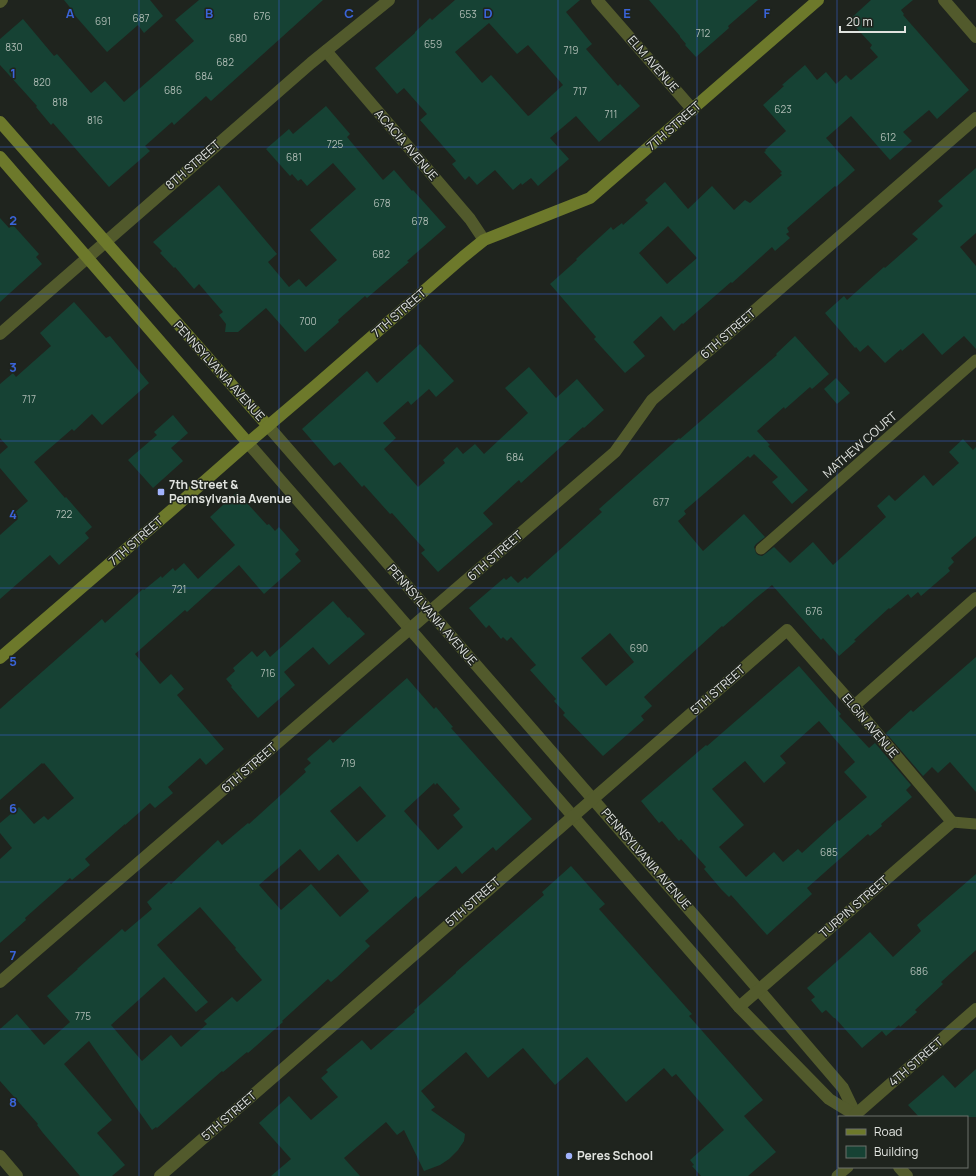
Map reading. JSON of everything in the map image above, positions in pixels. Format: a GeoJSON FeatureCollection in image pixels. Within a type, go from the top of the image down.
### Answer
{"type":"FeatureCollection","features":[{"type":"Feature","properties":{"kind":"street","name":"8TH STREET"},"geometry":{"type":"LineString","coordinates":[[0,334],[305,68],[389,0]]}},
{"type":"Feature","properties":{"kind":"street","name":"ELM AVENUE"},"geometry":{"type":"LineString","coordinates":[[597,0],[693,110]]}},
{"type":"Feature","properties":{"kind":"street","name":"7TH STREET"},"geometry":{"type":"LineString","coordinates":[[0,658],[484,240],[590,198],[818,0]]}},
{"type":"Feature","properties":{"kind":"street"},"geometry":{"type":"LineString","coordinates":[[944,0],[976,37]]}},
{"type":"Feature","properties":{"kind":"street","name":"ACACIA AVENUE"},"geometry":{"type":"LineString","coordinates":[[326,51],[470,219],[484,240]]}},
{"type":"Feature","properties":{"kind":"street","name":"6TH STREET"},"geometry":{"type":"LineString","coordinates":[[0,982],[615,452],[652,400],[976,118]]}},
{"type":"Feature","properties":{"kind":"street","name":"PENNSYLVANIA AVENUE"},"geometry":{"type":"LineString","coordinates":[[0,122],[268,426],[759,990],[843,1088],[856,1116]]}},
{"type":"Feature","properties":{"kind":"street","name":"PENNSYLVANIA AVENUE"},"geometry":{"type":"LineString","coordinates":[[0,157],[739,1007],[829,1099],[856,1116]]}},
{"type":"Feature","properties":{"kind":"street"},"geometry":{"type":"LineString","coordinates":[[854,706],[976,598]]}},
{"type":"Feature","properties":{"kind":"street","name":"ELGIN AVENUE"},"geometry":{"type":"LineString","coordinates":[[787,630],[854,706],[952,822]]}},
{"type":"Feature","properties":{"kind":"street","name":"5TH STREET"},"geometry":{"type":"LineString","coordinates":[[160,1176],[787,630]]}},
{"type":"Feature","properties":{"kind":"street","name":"TURPIN STREET"},"geometry":{"type":"LineString","coordinates":[[739,1007],[952,822]]}},
{"type":"Feature","properties":{"kind":"street","name":"4TH STREET"},"geometry":{"type":"LineString","coordinates":[[856,1116],[976,1009]]}},
{"type":"Feature","properties":{"kind":"street"},"geometry":{"type":"LineString","coordinates":[[0,1156],[17,1176]]}},
{"type":"Feature","properties":{"kind":"street"},"geometry":{"type":"LineString","coordinates":[[900,1168],[907,1176]]}},
{"type":"Feature","properties":{"kind":"lane","name":"MATHEW COURT"},"geometry":{"type":"LineString","coordinates":[[761,549],[976,360]]}},
{"type":"Feature","properties":{"kind":"lane"},"geometry":{"type":"LineString","coordinates":[[952,822],[976,824]]}},
{"type":"Feature","properties":{"kind":"lane"},"geometry":{"type":"LineString","coordinates":[[837,1176],[847,1168]]}},
{"type":"Feature","properties":{"kind":"building"},"geometry":{"type":"Polygon","coordinates":[[[64,0],[150,0],[163,16],[144,33],[138,25],[107,52],[72,12],[73,11],[64,0]]]}},
{"type":"Feature","properties":{"kind":"building"},"geometry":{"type":"Polygon","coordinates":[[[199,0],[323,0],[211,101],[206,96],[174,125],[172,122],[145,146],[150,151],[109,187],[53,123],[51,125],[36,107],[37,106],[0,65],[0,39],[23,19],[54,56],[57,54],[91,93],[105,81],[124,102],[194,41],[175,20],[199,0]]]}},
{"type":"Feature","properties":{"kind":"building"},"geometry":{"type":"Polygon","coordinates":[[[455,0],[580,0],[566,12],[592,44],[586,49],[618,86],[620,84],[640,106],[599,142],[576,116],[550,138],[569,159],[538,186],[531,178],[522,185],[521,183],[513,190],[495,170],[477,185],[469,176],[465,180],[452,164],[456,161],[420,120],[427,114],[404,88],[397,94],[375,68],[430,18],[432,20],[455,0]],[[489,23],[455,52],[482,83],[491,75],[528,116],[563,85],[528,45],[517,54],[489,23]]]}},
{"type":"Feature","properties":{"kind":"building"},"geometry":{"type":"Polygon","coordinates":[[[649,0],[758,0],[696,57],[649,0]]]}},
{"type":"Feature","properties":{"kind":"building"},"geometry":{"type":"Polygon","coordinates":[[[871,0],[913,0],[901,10],[904,14],[903,15],[969,90],[937,119],[929,110],[903,132],[912,141],[890,160],[851,116],[826,138],[855,170],[787,228],[789,232],[786,234],[790,238],[775,251],[772,247],[732,283],[731,282],[674,331],[661,316],[633,342],[645,356],[625,373],[594,339],[596,337],[550,284],[611,227],[613,230],[622,223],[623,225],[648,203],[645,200],[665,182],[688,209],[712,186],[734,210],[745,200],[750,203],[782,175],[780,173],[782,172],[764,152],[786,131],[763,105],[784,86],[782,85],[805,65],[817,80],[826,72],[836,84],[846,75],[851,80],[878,57],[870,48],[872,45],[849,20],[871,0]],[[668,226],[639,253],[667,284],[697,258],[668,226]]]}},
{"type":"Feature","properties":{"kind":"building"},"geometry":{"type":"Polygon","coordinates":[[[326,106],[350,134],[347,137],[383,180],[394,170],[446,227],[407,261],[409,262],[367,298],[365,296],[338,320],[339,322],[305,352],[266,308],[238,332],[225,332],[226,324],[219,315],[223,312],[199,284],[194,289],[175,267],[174,268],[160,253],[162,251],[153,242],[219,185],[277,254],[268,262],[289,287],[299,279],[306,287],[337,260],[310,230],[356,189],[333,163],[307,186],[301,179],[298,181],[292,174],[290,176],[266,149],[289,129],[293,134],[326,106]]]}},
{"type":"Feature","properties":{"kind":"building"},"geometry":{"type":"Polygon","coordinates":[[[976,168],[976,233],[960,247],[976,266],[976,349],[964,336],[942,355],[923,333],[885,363],[868,345],[860,352],[825,313],[844,296],[847,300],[918,239],[912,234],[943,206],[938,201],[976,168]]]}},
{"type":"Feature","properties":{"kind":"building"},"geometry":{"type":"Polygon","coordinates":[[[0,218],[9,228],[13,225],[39,254],[36,257],[42,264],[0,302],[0,218]]]}},
{"type":"Feature","properties":{"kind":"building"},"geometry":{"type":"Polygon","coordinates":[[[74,302],[106,338],[110,336],[149,383],[102,425],[92,414],[74,431],[72,429],[34,462],[92,527],[85,533],[89,538],[59,565],[50,555],[0,599],[0,535],[18,519],[13,514],[28,501],[0,468],[0,454],[8,447],[0,438],[0,384],[13,373],[16,377],[51,346],[40,333],[74,302]]]}},
{"type":"Feature","properties":{"kind":"building"},"geometry":{"type":"Polygon","coordinates":[[[795,336],[829,374],[812,389],[810,387],[785,409],[784,407],[757,431],[770,445],[768,446],[808,490],[792,504],[772,482],[778,477],[754,454],[750,458],[748,456],[684,511],[686,514],[678,521],[703,551],[744,514],[765,537],[754,547],[758,555],[762,556],[774,547],[790,563],[813,542],[833,565],[886,517],[877,506],[889,495],[895,501],[924,475],[933,486],[959,463],[949,452],[963,439],[973,450],[976,447],[976,536],[951,558],[954,562],[948,568],[950,571],[921,596],[918,592],[911,598],[908,594],[890,609],[889,608],[839,656],[823,638],[821,640],[772,585],[723,627],[722,626],[644,697],[652,706],[641,716],[644,720],[603,756],[563,715],[565,713],[554,701],[556,699],[530,670],[536,665],[511,637],[507,641],[503,637],[501,639],[489,625],[486,628],[469,608],[504,578],[506,580],[511,576],[518,583],[525,577],[527,579],[602,512],[599,509],[679,438],[680,439],[777,355],[776,354],[795,336]],[[610,633],[581,658],[606,686],[634,662],[610,633]]]}},
{"type":"Feature","properties":{"kind":"building"},"geometry":{"type":"Polygon","coordinates":[[[420,344],[454,381],[436,397],[429,389],[411,405],[408,401],[383,423],[396,438],[384,449],[418,487],[445,463],[443,460],[457,447],[463,454],[475,444],[484,454],[528,413],[505,388],[529,367],[556,398],[577,379],[604,410],[521,483],[519,480],[483,513],[493,524],[438,572],[421,553],[425,550],[392,513],[390,514],[364,485],[362,487],[340,462],[334,466],[302,429],[367,371],[377,383],[420,344]]]}},
{"type":"Feature","properties":{"kind":"building"},"geometry":{"type":"Polygon","coordinates":[[[836,378],[850,393],[837,404],[824,389],[836,378]]]}},
{"type":"Feature","properties":{"kind":"building"},"geometry":{"type":"Polygon","coordinates":[[[173,415],[188,433],[171,448],[183,461],[153,488],[128,460],[157,435],[154,432],[173,415]]]}},
{"type":"Feature","properties":{"kind":"building"},"geometry":{"type":"Polygon","coordinates":[[[237,492],[267,525],[269,524],[275,531],[279,527],[299,550],[295,554],[301,561],[264,594],[239,565],[187,612],[185,610],[135,654],[160,684],[171,674],[184,689],[177,695],[224,749],[206,765],[200,758],[168,787],[173,793],[155,808],[150,803],[125,824],[85,859],[90,865],[72,880],[70,878],[25,918],[26,920],[0,943],[0,859],[12,848],[0,833],[0,823],[19,807],[34,824],[44,816],[48,820],[74,798],[44,763],[42,763],[0,800],[0,709],[102,619],[105,623],[143,589],[144,590],[161,576],[162,578],[173,568],[175,571],[184,563],[198,579],[235,545],[210,517],[237,492]]]}},
{"type":"Feature","properties":{"kind":"building"},"geometry":{"type":"Polygon","coordinates":[[[333,601],[365,634],[329,665],[313,647],[284,672],[295,685],[258,718],[231,687],[232,686],[226,679],[235,671],[233,668],[252,651],[257,657],[265,650],[270,657],[333,601]]]}},
{"type":"Feature","properties":{"kind":"building"},"geometry":{"type":"Polygon","coordinates":[[[976,657],[976,792],[950,762],[938,773],[932,767],[923,776],[886,733],[911,710],[913,712],[976,657]]]}},
{"type":"Feature","properties":{"kind":"building"},"geometry":{"type":"Polygon","coordinates":[[[799,666],[841,714],[839,716],[869,748],[875,743],[911,785],[906,790],[912,797],[881,824],[882,826],[870,836],[868,834],[807,888],[812,894],[767,935],[731,895],[729,897],[721,889],[704,869],[706,867],[681,839],[679,841],[662,821],[659,823],[641,801],[706,745],[707,746],[799,666]],[[819,721],[780,756],[786,763],[764,783],[745,761],[712,789],[744,825],[719,847],[746,877],[774,852],[783,862],[798,849],[802,853],[838,820],[839,821],[867,797],[844,772],[855,762],[819,721]]]}},
{"type":"Feature","properties":{"kind":"building"},"geometry":{"type":"Polygon","coordinates":[[[407,678],[434,709],[436,707],[453,727],[451,728],[532,819],[496,851],[493,847],[462,874],[456,866],[418,899],[416,896],[365,941],[370,946],[337,977],[331,982],[328,979],[248,1053],[247,1052],[223,1072],[222,1071],[157,1128],[156,1127],[152,1130],[89,1041],[64,1064],[112,1120],[97,1133],[125,1165],[112,1176],[80,1176],[43,1133],[37,1125],[38,1124],[0,1081],[0,1029],[17,1014],[44,1045],[70,1022],[47,996],[122,929],[125,932],[152,909],[147,902],[169,882],[171,884],[218,840],[222,845],[248,823],[249,824],[306,772],[304,769],[311,763],[307,759],[330,739],[333,743],[407,678]],[[434,783],[404,811],[438,850],[463,827],[453,815],[460,809],[437,783],[435,785],[434,783]],[[360,786],[330,811],[357,842],[386,816],[360,786]],[[300,849],[259,885],[281,910],[311,884],[340,917],[369,891],[338,854],[319,871],[300,849]],[[200,907],[157,945],[208,1002],[196,1012],[164,977],[111,1025],[142,1061],[171,1035],[181,1047],[207,1024],[204,1021],[232,997],[237,1002],[262,980],[200,907]]]}},
{"type":"Feature","properties":{"kind":"building"},"geometry":{"type":"Polygon","coordinates":[[[571,866],[605,904],[599,909],[692,1014],[689,1016],[763,1100],[744,1116],[776,1152],[748,1176],[701,1176],[692,1166],[694,1165],[690,1160],[724,1130],[676,1074],[672,1077],[664,1068],[626,1102],[587,1057],[555,1085],[523,1048],[488,1078],[466,1052],[421,1091],[435,1107],[431,1110],[465,1134],[464,1141],[458,1150],[440,1165],[424,1171],[404,1130],[397,1135],[386,1122],[344,1158],[360,1176],[271,1176],[291,1159],[259,1123],[289,1096],[311,1120],[338,1097],[321,1078],[328,1072],[326,1070],[362,1040],[371,1050],[415,1012],[414,1010],[456,972],[544,895],[542,892],[571,866]]]}},
{"type":"Feature","properties":{"kind":"building"},"geometry":{"type":"Polygon","coordinates":[[[976,874],[976,950],[941,982],[943,984],[915,1010],[917,1012],[900,1027],[899,1025],[886,1036],[882,1031],[862,1048],[826,1010],[822,1013],[811,1000],[815,997],[807,988],[870,932],[893,957],[921,931],[917,925],[976,874]]]}},
{"type":"Feature","properties":{"kind":"building"},"geometry":{"type":"Polygon","coordinates":[[[976,1069],[976,1117],[918,1116],[908,1105],[943,1075],[955,1088],[976,1069]]]}},
{"type":"Feature","properties":{"kind":"place","name":"7th Street & Pennsylvania Avenue"},"geometry":{"type":"Point","coordinates":[161,492]}},
{"type":"Feature","properties":{"kind":"place","name":"Peres School"},"geometry":{"type":"Point","coordinates":[569,1156]}}]}
